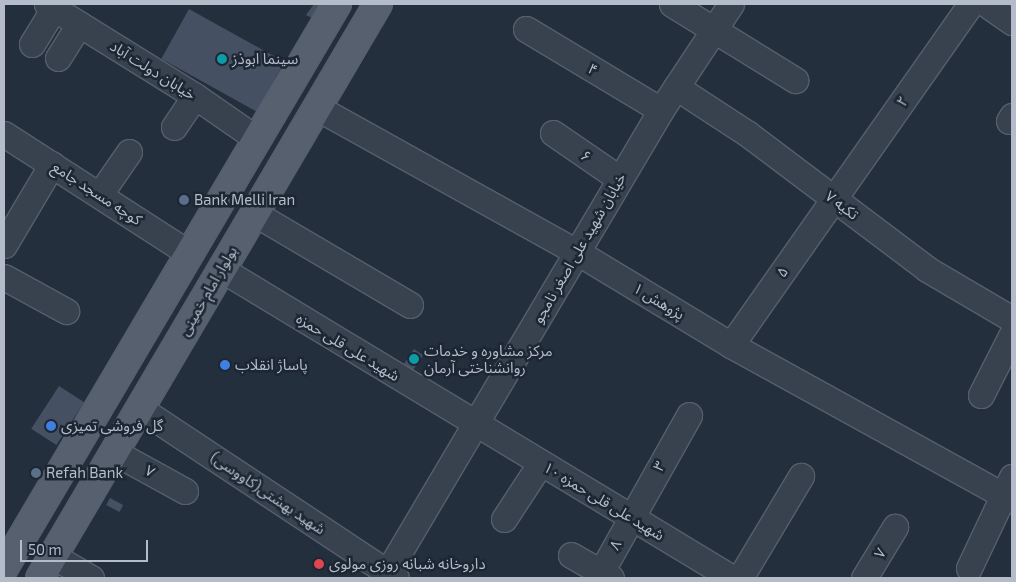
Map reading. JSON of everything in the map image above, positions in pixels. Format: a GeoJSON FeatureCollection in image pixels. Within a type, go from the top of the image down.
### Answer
{"type":"FeatureCollection","features":[{"type":"Feature","properties":{"kind":"main road"},"geometry":{"type":"LineString","coordinates":[[4,568],[337,4]]}},
{"type":"Feature","properties":{"kind":"main road","name":"بولوار امام خمینی"},"geometry":{"type":"LineString","coordinates":[[46,567],[378,4]]}},
{"type":"Feature","properties":{"kind":"street"},"geometry":{"type":"LineString","coordinates":[[672,4],[795,80]]}},
{"type":"Feature","properties":{"kind":"street","name":"خیابان شهید علی اصغر نامجو"},"geometry":{"type":"LineString","coordinates":[[389,576],[475,425],[661,110],[731,4]]}},
{"type":"Feature","properties":{"kind":"street","name":"۲"},"geometry":{"type":"LineString","coordinates":[[833,198],[972,4]]}},
{"type":"Feature","properties":{"kind":"street"},"geometry":{"type":"LineString","coordinates":[[986,4],[1012,22]]}},
{"type":"Feature","properties":{"kind":"street","name":"خیابان دولت آباد"},"geometry":{"type":"LineString","coordinates":[[50,6],[195,96],[257,139]]}},
{"type":"Feature","properties":{"kind":"street"},"geometry":{"type":"LineString","coordinates":[[32,44],[50,6]]}},
{"type":"Feature","properties":{"kind":"street"},"geometry":{"type":"LineString","coordinates":[[58,58],[79,24]]}},
{"type":"Feature","properties":{"kind":"street","name":"۴"},"geometry":{"type":"LineString","coordinates":[[526,29],[661,110]]}},
{"type":"Feature","properties":{"kind":"street","name":"تکیه ۷"},"geometry":{"type":"LineString","coordinates":[[676,87],[748,134],[928,269],[1012,319]]}},
{"type":"Feature","properties":{"kind":"street"},"geometry":{"type":"LineString","coordinates":[[174,127],[195,96]]}},
{"type":"Feature","properties":{"kind":"street","name":"پژوهش ۱"},"geometry":{"type":"LineString","coordinates":[[316,107],[577,252],[731,345],[1009,491]]}},
{"type":"Feature","properties":{"kind":"street","name":"۶"},"geometry":{"type":"LineString","coordinates":[[552,133],[620,179]]}},
{"type":"Feature","properties":{"kind":"street","name":"کوچه مسجد جامع"},"geometry":{"type":"LineString","coordinates":[[4,134],[189,253]]}},
{"type":"Feature","properties":{"kind":"street"},"geometry":{"type":"LineString","coordinates":[[100,194],[129,152]]}},
{"type":"Feature","properties":{"kind":"street"},"geometry":{"type":"LineString","coordinates":[[4,245],[52,164]]}},
{"type":"Feature","properties":{"kind":"street","name":"۵"},"geometry":{"type":"LineString","coordinates":[[731,345],[833,198]]}},
{"type":"Feature","properties":{"kind":"street"},"geometry":{"type":"LineString","coordinates":[[254,213],[410,305]]}},
{"type":"Feature","properties":{"kind":"street","name":"شهید علی قلی حمزه"},"geometry":{"type":"LineString","coordinates":[[221,269],[475,425]]}},
{"type":"Feature","properties":{"kind":"street"},"geometry":{"type":"LineString","coordinates":[[4,277],[66,311]]}},
{"type":"Feature","properties":{"kind":"street"},"geometry":{"type":"LineString","coordinates":[[981,395],[1012,334]]}},
{"type":"Feature","properties":{"kind":"street","name":"شهید بهشتی(کاووسی)"},"geometry":{"type":"LineString","coordinates":[[139,408],[389,576]]}},
{"type":"Feature","properties":{"kind":"street","name":"۳"},"geometry":{"type":"LineString","coordinates":[[630,517],[689,415]]}},
{"type":"Feature","properties":{"kind":"street","name":"شهید علی قلی حمزه ۱۰"},"geometry":{"type":"LineString","coordinates":[[475,425],[732,578]]}},
{"type":"Feature","properties":{"kind":"street","name":"۷"},"geometry":{"type":"LineString","coordinates":[[114,452],[185,491]]}},
{"type":"Feature","properties":{"kind":"street"},"geometry":{"type":"LineString","coordinates":[[504,519],[540,464]]}},
{"type":"Feature","properties":{"kind":"street"},"geometry":{"type":"LineString","coordinates":[[740,578],[800,476]]}},
{"type":"Feature","properties":{"kind":"street"},"geometry":{"type":"LineString","coordinates":[[968,568],[1009,491]]}},
{"type":"Feature","properties":{"kind":"street","name":"۸"},"geometry":{"type":"LineString","coordinates":[[606,575],[630,517]]}},
{"type":"Feature","properties":{"kind":"street","name":"۷"},"geometry":{"type":"LineString","coordinates":[[864,578],[896,527]]}},
{"type":"Feature","properties":{"kind":"street"},"geometry":{"type":"LineString","coordinates":[[571,555],[606,575]]}},
{"type":"Feature","properties":{"kind":"street"},"geometry":{"type":"LineString","coordinates":[[46,567],[91,578]]}},
{"type":"Feature","properties":{"kind":"building"},"geometry":{"type":"Polygon","coordinates":[[[314,4],[325,4],[316,20],[306,15],[314,4]]]}},
{"type":"Feature","properties":{"kind":"building","name":"سینما ابوذز"},"geometry":{"type":"Polygon","coordinates":[[[189,9],[284,62],[257,112],[161,59],[189,9]]]}},
{"type":"Feature","properties":{"kind":"building","name":"مرکز مشاوره و خدمات روانشناختی آرمان"},"geometry":{"type":"Polygon","coordinates":[[[414,349],[423,355],[412,371],[403,365],[414,349]]]}},
{"type":"Feature","properties":{"kind":"building"},"geometry":{"type":"Polygon","coordinates":[[[59,386],[84,402],[56,445],[31,429],[59,386]]]}},
{"type":"Feature","properties":{"kind":"building"},"geometry":{"type":"Polygon","coordinates":[[[110,498],[123,505],[119,512],[106,505],[110,498]]]}},
{"type":"Feature","properties":{"kind":"place","name":"سینما ابوذز"},"geometry":{"type":"Point","coordinates":[222,59]}},
{"type":"Feature","properties":{"kind":"place","name":"Bank Melli Iran"},"geometry":{"type":"Point","coordinates":[184,200]}},
{"type":"Feature","properties":{"kind":"place","name":"مرکز مشاوره و خدمات روانشناختی آرمان"},"geometry":{"type":"Point","coordinates":[414,359]}},
{"type":"Feature","properties":{"kind":"place","name":"پاساژ انقلاب"},"geometry":{"type":"Point","coordinates":[225,365]}},
{"type":"Feature","properties":{"kind":"place","name":"گل فروشی تمیزی"},"geometry":{"type":"Point","coordinates":[51,426]}},
{"type":"Feature","properties":{"kind":"place","name":"Refah Bank"},"geometry":{"type":"Point","coordinates":[36,473]}},
{"type":"Feature","properties":{"kind":"place","name":"داروخانه شبانه روزی مولوی"},"geometry":{"type":"Point","coordinates":[319,564]}}]}
